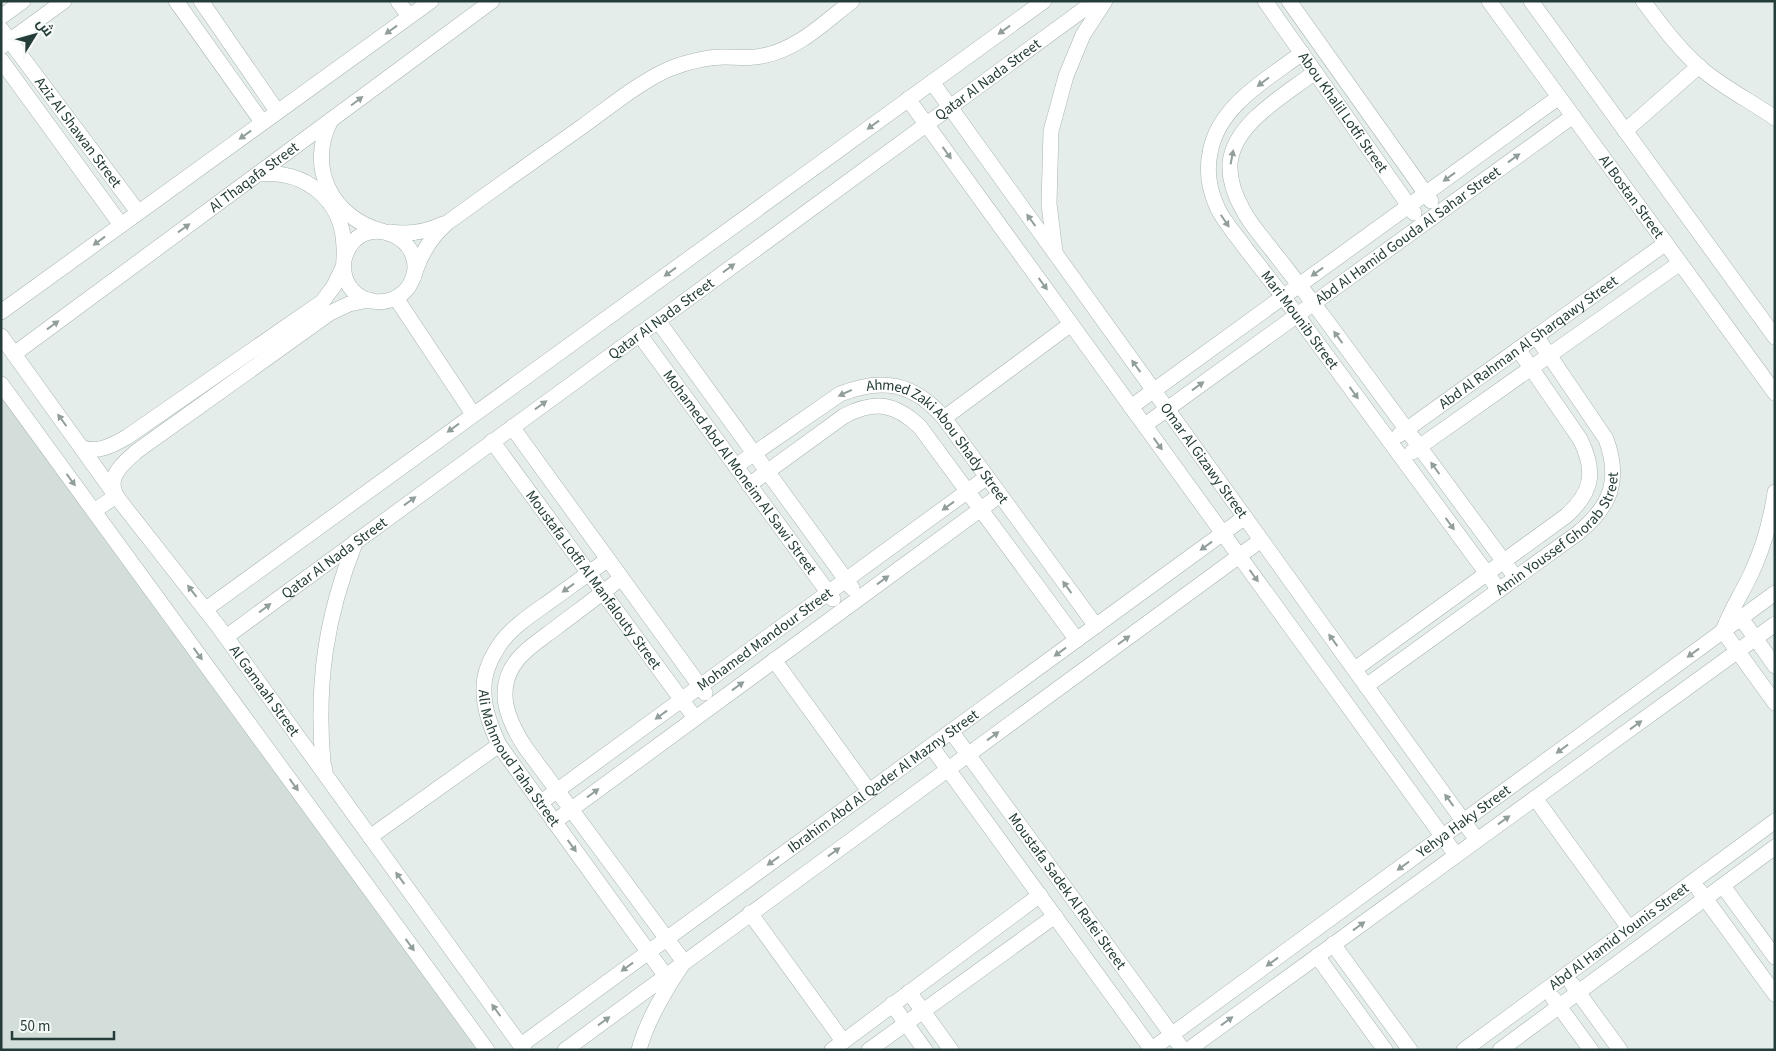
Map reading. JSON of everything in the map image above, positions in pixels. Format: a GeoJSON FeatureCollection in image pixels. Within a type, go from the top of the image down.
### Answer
{"type":"FeatureCollection","features":[{"type":"Feature","properties":{"kind":"street"},"geometry":{"type":"LineString","coordinates":[[1,17],[23,1]]}},
{"type":"Feature","properties":{"kind":"street"},"geometry":{"type":"LineString","coordinates":[[4,39],[64,1]]}},
{"type":"Feature","properties":{"kind":"street"},"geometry":{"type":"LineString","coordinates":[[176,1],[262,122]]}},
{"type":"Feature","properties":{"kind":"street"},"geometry":{"type":"LineString","coordinates":[[201,1],[278,111]]}},
{"type":"Feature","properties":{"kind":"street"},"geometry":{"type":"LineString","coordinates":[[398,1],[410,16]]}},
{"type":"Feature","properties":{"kind":"street","name":"Al Thaqafa Street"},"geometry":{"type":"LineString","coordinates":[[14,354],[492,1]]}},
{"type":"Feature","properties":{"kind":"street"},"geometry":{"type":"LineString","coordinates":[[258,174],[269,173],[293,176],[309,184],[323,195],[337,214],[341,225],[344,237],[345,278],[351,288],[359,296],[369,300],[382,302],[396,298],[407,288],[414,276],[418,261],[426,246],[447,223],[633,91],[668,70],[686,63],[706,58],[746,58],[779,52],[794,44],[852,1]]}},
{"type":"Feature","properties":{"kind":"street","name":"Qatar Al Nada Street"},"geometry":{"type":"LineString","coordinates":[[206,609],[1044,1]]}},
{"type":"Feature","properties":{"kind":"street","name":"Qatar Al Nada Street"},"geometry":{"type":"LineString","coordinates":[[226,637],[1095,1]]}},
{"type":"Feature","properties":{"kind":"street"},"geometry":{"type":"LineString","coordinates":[[1055,254],[1049,204],[1051,131],[1066,76],[1083,35],[1105,1]]}},
{"type":"Feature","properties":{"kind":"street","name":"Abou Khalil Lotfi Street"},"geometry":{"type":"LineString","coordinates":[[1265,1],[1422,224]]}},
{"type":"Feature","properties":{"kind":"street","name":"Abou Khalil Lotfi Street"},"geometry":{"type":"LineString","coordinates":[[1289,1],[1439,213]]}},
{"type":"Feature","properties":{"kind":"street","name":"Al Bostan Street"},"geometry":{"type":"LineString","coordinates":[[1489,1],[1775,393]]}},
{"type":"Feature","properties":{"kind":"street"},"geometry":{"type":"LineString","coordinates":[[1531,1],[1775,337]]}},
{"type":"Feature","properties":{"kind":"street"},"geometry":{"type":"LineString","coordinates":[[1643,1],[1682,50],[1699,66],[1730,90],[1775,118]]}},
{"type":"Feature","properties":{"kind":"street"},"geometry":{"type":"LineString","coordinates":[[1,312],[410,16],[425,3]]}},
{"type":"Feature","properties":{"kind":"street","name":"Aziz Al Shawan Street"},"geometry":{"type":"LineString","coordinates":[[4,39],[138,212]]}},
{"type":"Feature","properties":{"kind":"street","name":"Mari Mounib Street"},"geometry":{"type":"LineString","coordinates":[[1302,53],[1234,106],[1223,120],[1214,137],[1209,155],[1208,173],[1211,192],[1218,210],[1230,228],[1297,315],[1499,590]]}},
{"type":"Feature","properties":{"kind":"street","name":"Aziz Al Shawan Street"},"geometry":{"type":"LineString","coordinates":[[1,60],[121,225]]}},
{"type":"Feature","properties":{"kind":"street"},"geometry":{"type":"LineString","coordinates":[[1625,131],[1699,66]]}},
{"type":"Feature","properties":{"kind":"street","name":"Mari Mounib Street"},"geometry":{"type":"LineString","coordinates":[[1315,72],[1254,118],[1242,131],[1234,146],[1230,163],[1231,180],[1243,212],[1300,285],[1516,578]]}},
{"type":"Feature","properties":{"kind":"street","name":"Omar Al Gizawy Street"},"geometry":{"type":"LineString","coordinates":[[932,82],[1478,840]]}},
{"type":"Feature","properties":{"kind":"street","name":"Abd Al Hamid Gouda Al Sahar Street"},"geometry":{"type":"LineString","coordinates":[[1131,407],[1559,97]]}},
{"type":"Feature","properties":{"kind":"street","name":"Omar Al Gizawy Street"},"geometry":{"type":"LineString","coordinates":[[908,99],[1456,855]]}},
{"type":"Feature","properties":{"kind":"street","name":"Abd Al Hamid Gouda Al Sahar Street"},"geometry":{"type":"LineString","coordinates":[[1144,425],[1573,116]]}},
{"type":"Feature","properties":{"kind":"street"},"geometry":{"type":"LineString","coordinates":[[331,120],[326,129],[322,147],[322,166],[326,185],[336,201],[349,215],[365,225],[400,238],[409,248],[414,262],[414,276]]}},
{"type":"Feature","properties":{"kind":"street"},"geometry":{"type":"LineString","coordinates":[[81,447],[97,449],[127,437],[322,302],[334,286],[344,264],[348,248],[358,238],[370,232],[418,233],[447,223]]}},
{"type":"Feature","properties":{"kind":"street","name":"Abd Al Rahman Al Sharqawy Street"},"geometry":{"type":"LineString","coordinates":[[1390,441],[1666,244]]}},
{"type":"Feature","properties":{"kind":"street","name":"Abd Al Rahman Al Sharqawy Street"},"geometry":{"type":"LineString","coordinates":[[1403,459],[1680,263]]}},
{"type":"Feature","properties":{"kind":"street"},"geometry":{"type":"LineString","coordinates":[[396,298],[473,414]]}},
{"type":"Feature","properties":{"kind":"street"},"geometry":{"type":"LineString","coordinates":[[94,511],[116,496],[112,483],[115,475],[137,451],[330,313],[348,304],[369,300]]}},
{"type":"Feature","properties":{"kind":"street","name":"Mohamed Abd Al Moneim Al Sawi Street"},"geometry":{"type":"LineString","coordinates":[[658,321],[859,598]]}},
{"type":"Feature","properties":{"kind":"street"},"geometry":{"type":"LineString","coordinates":[[944,418],[1072,324]]}},
{"type":"Feature","properties":{"kind":"street","name":"Mohamed Abd Al Moneim Al Sawi Street"},"geometry":{"type":"LineString","coordinates":[[639,334],[841,611]]}},
{"type":"Feature","properties":{"kind":"street","name":"Al Gamaah Street"},"geometry":{"type":"LineString","coordinates":[[1,336],[116,496],[206,609],[522,1047]]}},
{"type":"Feature","properties":{"kind":"street","name":"Amin Youssef Ghorab Street"},"geometry":{"type":"LineString","coordinates":[[1366,686],[1592,522],[1603,508],[1611,491],[1614,474],[1612,456],[1606,439],[1536,336]]}},
{"type":"Feature","properties":{"kind":"street","name":"Amin Youssef Ghorab Street"},"geometry":{"type":"LineString","coordinates":[[1354,669],[1566,516],[1579,504],[1588,489],[1591,472],[1588,454],[1580,439],[1518,349]]}},
{"type":"Feature","properties":{"kind":"street"},"geometry":{"type":"LineString","coordinates":[[1,384],[487,1050]]}},
{"type":"Feature","properties":{"kind":"street","name":"Ahmed Zaki Abou Shady Street"},"geometry":{"type":"LineString","coordinates":[[736,466],[840,394],[855,388],[888,385],[904,388],[920,395],[933,405],[944,418],[1096,626]]}},
{"type":"Feature","properties":{"kind":"street","name":"Ahmed Zaki Abou Shady Street"},"geometry":{"type":"LineString","coordinates":[[749,485],[844,416],[859,408],[876,405],[892,408],[908,416],[920,427],[1077,640]]}},
{"type":"Feature","properties":{"kind":"street","name":"Moustafa Lotfi Al Manfalouty Street"},"geometry":{"type":"LineString","coordinates":[[512,427],[713,705]]}},
{"type":"Feature","properties":{"kind":"street","name":"Moustafa Lotfi Al Manfalouty Street"},"geometry":{"type":"LineString","coordinates":[[492,442],[695,718]]}},
{"type":"Feature","properties":{"kind":"street","name":"Mohamed Mandour Street"},"geometry":{"type":"LineString","coordinates":[[540,803],[987,477]]}},
{"type":"Feature","properties":{"kind":"street"},"geometry":{"type":"LineString","coordinates":[[1775,492],[1773,509],[1764,544],[1723,631],[1775,704]]}},
{"type":"Feature","properties":{"kind":"street","name":"Mohamed Mandour Street"},"geometry":{"type":"LineString","coordinates":[[554,822],[1000,495]]}},
{"type":"Feature","properties":{"kind":"street","name":"Ibrahim Abd Al Qader Al Mazny Street"},"geometry":{"type":"LineString","coordinates":[[522,1047],[648,951],[1245,518]]}},
{"type":"Feature","properties":{"kind":"street"},"geometry":{"type":"LineString","coordinates":[[333,784],[322,764],[320,714],[322,664],[334,605],[356,540]]}},
{"type":"Feature","properties":{"kind":"street","name":"Ibrahim Abd Al Qader Al Mazny Street"},"geometry":{"type":"LineString","coordinates":[[565,1050],[1261,540]]}},
{"type":"Feature","properties":{"kind":"street","name":"Ali Mahmoud Taha Street"},"geometry":{"type":"LineString","coordinates":[[608,559],[514,629],[500,644],[490,664],[484,686],[487,713],[499,745],[666,975]]}},
{"type":"Feature","properties":{"kind":"street","name":"Ali Mahmoud Taha Street"},"geometry":{"type":"LineString","coordinates":[[621,578],[532,646],[518,659],[509,676],[505,694],[507,714],[514,731],[684,962]]}},
{"type":"Feature","properties":{"kind":"street","name":"Yehya Haky Street"},"geometry":{"type":"LineString","coordinates":[[1152,1050],[1775,593]]}},
{"type":"Feature","properties":{"kind":"street"},"geometry":{"type":"LineString","coordinates":[[1741,618],[1775,666]]}},
{"type":"Feature","properties":{"kind":"street","name":"Yehya Haky Street"},"geometry":{"type":"LineString","coordinates":[[1188,1050],[1775,624]]}},
{"type":"Feature","properties":{"kind":"street"},"geometry":{"type":"LineString","coordinates":[[774,660],[869,791]]}},
{"type":"Feature","properties":{"kind":"street","name":"Moustafa Sadek Al Rafei Street"},"geometry":{"type":"LineString","coordinates":[[951,731],[1183,1050]]}},
{"type":"Feature","properties":{"kind":"street"},"geometry":{"type":"LineString","coordinates":[[370,837],[499,745]]}},
{"type":"Feature","properties":{"kind":"street","name":"Moustafa Sadek Al Rafei Street"},"geometry":{"type":"LineString","coordinates":[[931,746],[1152,1050]]}},
{"type":"Feature","properties":{"kind":"street"},"geometry":{"type":"LineString","coordinates":[[1535,798],[1629,928]]}},
{"type":"Feature","properties":{"kind":"street","name":"Abd Al Hamid Younis Street"},"geometry":{"type":"LineString","coordinates":[[1464,1050],[1775,821]]}},
{"type":"Feature","properties":{"kind":"street","name":"Abd Al Hamid Younis Street"},"geometry":{"type":"LineString","coordinates":[[1500,1050],[1775,847]]}},
{"type":"Feature","properties":{"kind":"street"},"geometry":{"type":"LineString","coordinates":[[1693,882],[1775,994]]}},
{"type":"Feature","properties":{"kind":"street"},"geometry":{"type":"LineString","coordinates":[[1723,886],[1775,957]]}},
{"type":"Feature","properties":{"kind":"street"},"geometry":{"type":"LineString","coordinates":[[750,914],[837,1045],[1040,895]]}},
{"type":"Feature","properties":{"kind":"street"},"geometry":{"type":"LineString","coordinates":[[869,1050],[1055,916]]}},
{"type":"Feature","properties":{"kind":"street"},"geometry":{"type":"LineString","coordinates":[[1333,944],[1410,1050]]}},
{"type":"Feature","properties":{"kind":"street"},"geometry":{"type":"LineString","coordinates":[[1317,956],[1385,1050]]}},
{"type":"Feature","properties":{"kind":"street"},"geometry":{"type":"LineString","coordinates":[[639,1050],[669,983],[684,962]]}},
{"type":"Feature","properties":{"kind":"street"},"geometry":{"type":"LineString","coordinates":[[1566,975],[1620,1050]]}},
{"type":"Feature","properties":{"kind":"street"},"geometry":{"type":"LineString","coordinates":[[1546,989],[1591,1050]]}},
{"type":"Feature","properties":{"kind":"street"},"geometry":{"type":"LineString","coordinates":[[909,992],[951,1050]]}},
{"type":"Feature","properties":{"kind":"street"},"geometry":{"type":"LineString","coordinates":[[892,1004],[925,1050]]}},
{"type":"Feature","properties":{"kind":"shaded area"},"geometry":{"type":"Polygon","coordinates":[[[1,377],[491,1050],[1,1050],[1,377]]]}}]}
